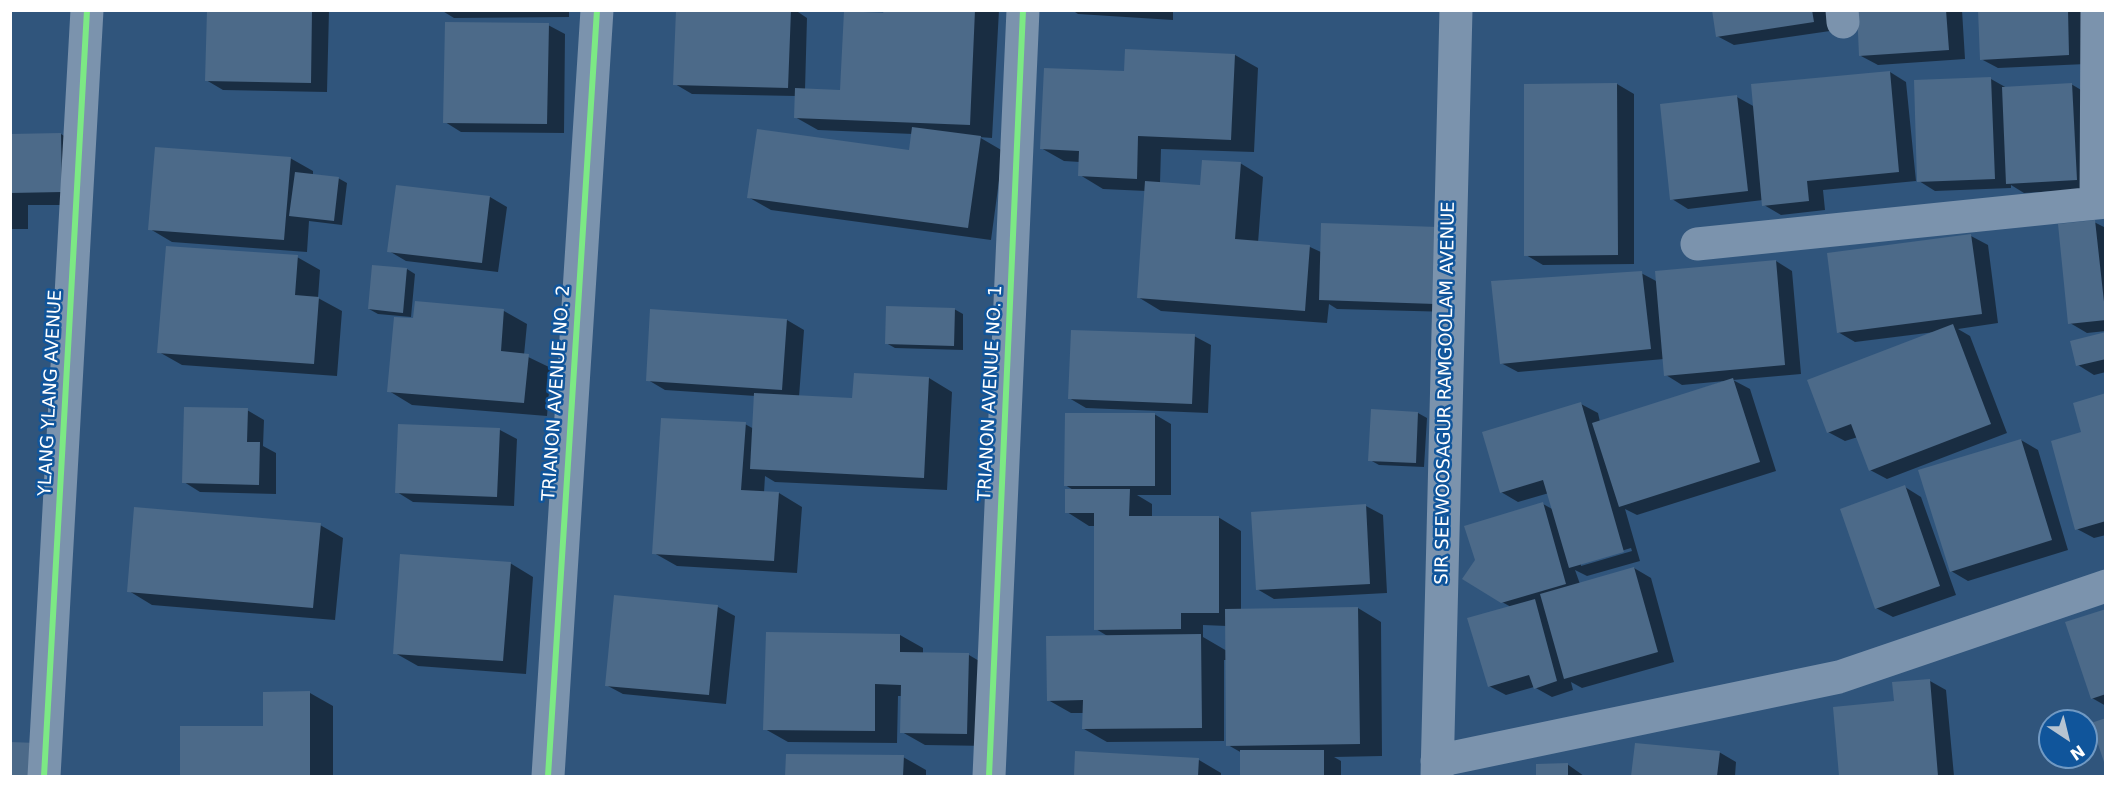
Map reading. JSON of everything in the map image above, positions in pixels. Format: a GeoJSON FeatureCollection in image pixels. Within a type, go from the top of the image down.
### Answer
{"type":"FeatureCollection","features":[{"type":"Feature","properties":{"kind":"street","name":"YLANG YLANG AVENUE"},"geometry":{"type":"LineString","coordinates":[[44,777],[87,10]]}},
{"type":"Feature","properties":{"kind":"street","name":"TRIANON AVENUE NO. 2"},"geometry":{"type":"LineString","coordinates":[[548,777],[597,10]]}},
{"type":"Feature","properties":{"kind":"street","name":"TRIANON AVENUE NO. 1"},"geometry":{"type":"LineString","coordinates":[[989,777],[1023,10]]}},
{"type":"Feature","properties":{"kind":"street","name":"SIR SEEWOOSAGUR RAMGOOLAM AVENUE"},"geometry":{"type":"LineString","coordinates":[[1437,769],[1456,10]]}},
{"type":"Feature","properties":{"kind":"street"},"geometry":{"type":"LineString","coordinates":[[1697,244],[2101,203],[2097,10]]}},
{"type":"Feature","properties":{"kind":"street"},"geometry":{"type":"LineString","coordinates":[[1437,769],[1839,678],[2106,586]]}},
{"type":"Feature","properties":{"kind":"building"},"geometry":{"type":"Polygon","coordinates":[[[207,10],[312,10],[311,83],[205,81],[207,10]]]}},
{"type":"Feature","properties":{"kind":"building"},"geometry":{"type":"Polygon","coordinates":[[[676,10],[791,10],[788,88],[673,85],[676,10]]]}},
{"type":"Feature","properties":{"kind":"building"},"geometry":{"type":"Polygon","coordinates":[[[884,10],[975,10],[970,125],[794,118],[795,88],[840,90],[844,11],[883,13],[884,10]]]}},
{"type":"Feature","properties":{"kind":"building"},"geometry":{"type":"Polygon","coordinates":[[[1712,10],[1812,10],[1814,22],[1716,37],[1712,10]]]}},
{"type":"Feature","properties":{"kind":"building"},"geometry":{"type":"Polygon","coordinates":[[[1857,10],[1946,10],[1949,50],[1859,56],[1857,10]]]}},
{"type":"Feature","properties":{"kind":"building"},"geometry":{"type":"Polygon","coordinates":[[[1978,10],[2068,10],[2069,55],[1980,60],[1978,10]]]}},
{"type":"Feature","properties":{"kind":"building"},"geometry":{"type":"Polygon","coordinates":[[[445,22],[549,23],[547,124],[443,123],[445,22]]]}},
{"type":"Feature","properties":{"kind":"building"},"geometry":{"type":"Polygon","coordinates":[[[1125,49],[1235,54],[1231,140],[1138,136],[1137,179],[1078,176],[1079,151],[1040,149],[1044,68],[1124,71],[1125,49]]]}},
{"type":"Feature","properties":{"kind":"building"},"geometry":{"type":"Polygon","coordinates":[[[1890,71],[1899,172],[1807,181],[1809,201],[1762,206],[1751,84],[1890,71]]]}},
{"type":"Feature","properties":{"kind":"building"},"geometry":{"type":"Polygon","coordinates":[[[1991,77],[1995,179],[1917,182],[1914,80],[1991,77]]]}},
{"type":"Feature","properties":{"kind":"building"},"geometry":{"type":"Polygon","coordinates":[[[1617,83],[1618,255],[1524,256],[1524,84],[1617,83]]]}},
{"type":"Feature","properties":{"kind":"building"},"geometry":{"type":"Polygon","coordinates":[[[2072,83],[2077,180],[2006,184],[2002,87],[2072,83]]]}},
{"type":"Feature","properties":{"kind":"building"},"geometry":{"type":"Polygon","coordinates":[[[1737,95],[1748,191],[1670,200],[1660,104],[1737,95]]]}},
{"type":"Feature","properties":{"kind":"building"},"geometry":{"type":"Polygon","coordinates":[[[912,127],[981,136],[968,228],[747,198],[757,129],[909,150],[912,127]]]}},
{"type":"Feature","properties":{"kind":"building"},"geometry":{"type":"Polygon","coordinates":[[[61,133],[62,192],[10,193],[10,134],[61,133]]]}},
{"type":"Feature","properties":{"kind":"building"},"geometry":{"type":"Polygon","coordinates":[[[155,147],[291,157],[284,240],[148,230],[155,147]]]}},
{"type":"Feature","properties":{"kind":"building"},"geometry":{"type":"Polygon","coordinates":[[[1202,160],[1241,162],[1235,239],[1310,245],[1305,311],[1137,298],[1145,181],[1200,185],[1202,160]]]}},
{"type":"Feature","properties":{"kind":"building"},"geometry":{"type":"Polygon","coordinates":[[[295,172],[339,177],[334,221],[289,216],[295,172]]]}},
{"type":"Feature","properties":{"kind":"building"},"geometry":{"type":"Polygon","coordinates":[[[396,185],[490,196],[482,263],[387,252],[396,185]]]}},
{"type":"Feature","properties":{"kind":"building"},"geometry":{"type":"Polygon","coordinates":[[[2095,220],[2106,320],[2068,324],[2058,224],[2095,220]]]}},
{"type":"Feature","properties":{"kind":"building"},"geometry":{"type":"Polygon","coordinates":[[[1321,223],[1438,227],[1435,304],[1319,300],[1321,223]]]}},
{"type":"Feature","properties":{"kind":"building"},"geometry":{"type":"Polygon","coordinates":[[[1971,234],[1982,314],[1837,333],[1827,253],[1971,234]]]}},
{"type":"Feature","properties":{"kind":"building"},"geometry":{"type":"Polygon","coordinates":[[[166,246],[298,255],[295,295],[319,297],[314,364],[157,353],[166,246]]]}},
{"type":"Feature","properties":{"kind":"building"},"geometry":{"type":"Polygon","coordinates":[[[1776,260],[1785,365],[1664,376],[1655,271],[1776,260]]]}},
{"type":"Feature","properties":{"kind":"building"},"geometry":{"type":"Polygon","coordinates":[[[372,265],[407,268],[403,313],[368,309],[372,265]]]}},
{"type":"Feature","properties":{"kind":"building"},"geometry":{"type":"Polygon","coordinates":[[[1642,271],[1651,349],[1500,364],[1491,281],[1642,271]]]}},
{"type":"Feature","properties":{"kind":"building"},"geometry":{"type":"Polygon","coordinates":[[[415,301],[504,309],[501,351],[529,354],[524,403],[387,392],[394,317],[413,318],[415,301]]]}},
{"type":"Feature","properties":{"kind":"building"},"geometry":{"type":"Polygon","coordinates":[[[886,306],[955,308],[954,346],[885,344],[886,306]]]}},
{"type":"Feature","properties":{"kind":"building"},"geometry":{"type":"Polygon","coordinates":[[[650,309],[787,319],[782,390],[646,381],[650,309]]]}},
{"type":"Feature","properties":{"kind":"building"},"geometry":{"type":"Polygon","coordinates":[[[1953,324],[1991,424],[1869,471],[1851,424],[1827,433],[1807,380],[1953,324]]]}},
{"type":"Feature","properties":{"kind":"building"},"geometry":{"type":"Polygon","coordinates":[[[1071,330],[1195,334],[1192,404],[1068,399],[1071,330]]]}},
{"type":"Feature","properties":{"kind":"building"},"geometry":{"type":"Polygon","coordinates":[[[2106,332],[2106,359],[2076,366],[2070,341],[2106,332]]]}},
{"type":"Feature","properties":{"kind":"building"},"geometry":{"type":"Polygon","coordinates":[[[854,373],[929,377],[924,478],[750,469],[754,393],[852,398],[854,373]]]}},
{"type":"Feature","properties":{"kind":"building"},"geometry":{"type":"Polygon","coordinates":[[[1733,378],[1760,462],[1619,507],[1592,423],[1733,378]]]}},
{"type":"Feature","properties":{"kind":"building"},"geometry":{"type":"Polygon","coordinates":[[[2106,393],[2106,521],[2075,530],[2051,441],[2081,432],[2073,403],[2106,393]]]}},
{"type":"Feature","properties":{"kind":"building"},"geometry":{"type":"Polygon","coordinates":[[[1581,402],[1624,552],[1569,568],[1543,480],[1500,493],[1482,432],[1581,402]]]}},
{"type":"Feature","properties":{"kind":"building"},"geometry":{"type":"Polygon","coordinates":[[[184,407],[248,408],[247,442],[260,442],[259,485],[182,483],[184,407]]]}},
{"type":"Feature","properties":{"kind":"building"},"geometry":{"type":"Polygon","coordinates":[[[1371,409],[1418,412],[1416,463],[1368,461],[1371,409]]]}},
{"type":"Feature","properties":{"kind":"building"},"geometry":{"type":"Polygon","coordinates":[[[1065,413],[1155,413],[1155,486],[1064,486],[1065,413]]]}},
{"type":"Feature","properties":{"kind":"building"},"geometry":{"type":"Polygon","coordinates":[[[661,418],[746,422],[741,490],[779,492],[774,561],[652,554],[661,418]]]}},
{"type":"Feature","properties":{"kind":"building"},"geometry":{"type":"Polygon","coordinates":[[[398,424],[500,428],[497,497],[395,493],[398,424]]]}},
{"type":"Feature","properties":{"kind":"building"},"geometry":{"type":"Polygon","coordinates":[[[2021,439],[2052,540],[1950,572],[1918,470],[2021,439]]]}},
{"type":"Feature","properties":{"kind":"building"},"geometry":{"type":"Polygon","coordinates":[[[1905,485],[1940,586],[1875,609],[1840,509],[1905,485]]]}},
{"type":"Feature","properties":{"kind":"building"},"geometry":{"type":"Polygon","coordinates":[[[1065,489],[1130,489],[1129,516],[1219,516],[1219,613],[1181,613],[1181,629],[1094,630],[1094,513],[1065,513],[1065,489]]]}},
{"type":"Feature","properties":{"kind":"building"},"geometry":{"type":"Polygon","coordinates":[[[1543,502],[1566,584],[1501,603],[1462,579],[1475,560],[1464,526],[1543,502]]]}},
{"type":"Feature","properties":{"kind":"building"},"geometry":{"type":"Polygon","coordinates":[[[1366,504],[1370,584],[1256,590],[1251,512],[1366,504]]]}},
{"type":"Feature","properties":{"kind":"building"},"geometry":{"type":"Polygon","coordinates":[[[134,507],[321,523],[313,608],[127,592],[134,507]]]}},
{"type":"Feature","properties":{"kind":"building"},"geometry":{"type":"Polygon","coordinates":[[[400,554],[511,562],[503,661],[393,654],[400,554]]]}},
{"type":"Feature","properties":{"kind":"building"},"geometry":{"type":"Polygon","coordinates":[[[1634,567],[1658,652],[1564,679],[1540,594],[1634,567]]]}},
{"type":"Feature","properties":{"kind":"building"},"geometry":{"type":"Polygon","coordinates":[[[614,595],[718,605],[709,695],[605,686],[614,595]]]}},
{"type":"Feature","properties":{"kind":"building"},"geometry":{"type":"Polygon","coordinates":[[[1535,599],[1557,681],[1534,689],[1529,675],[1488,687],[1467,618],[1535,599]]]}},
{"type":"Feature","properties":{"kind":"building"},"geometry":{"type":"Polygon","coordinates":[[[1358,607],[1360,744],[1226,746],[1225,609],[1358,607]]]}},
{"type":"Feature","properties":{"kind":"building"},"geometry":{"type":"Polygon","coordinates":[[[2106,609],[2106,694],[2091,699],[2065,622],[2106,609]]]}},
{"type":"Feature","properties":{"kind":"building"},"geometry":{"type":"Polygon","coordinates":[[[766,632],[900,634],[900,652],[969,653],[967,734],[900,733],[901,685],[875,684],[875,731],[763,730],[766,632]]]}},
{"type":"Feature","properties":{"kind":"building"},"geometry":{"type":"Polygon","coordinates":[[[1201,634],[1202,728],[1082,729],[1083,700],[1047,701],[1046,636],[1201,634]]]}},
{"type":"Feature","properties":{"kind":"building"},"geometry":{"type":"Polygon","coordinates":[[[1930,679],[1938,776],[1839,776],[1833,707],[1894,701],[1892,682],[1930,679]]]}},
{"type":"Feature","properties":{"kind":"building"},"geometry":{"type":"Polygon","coordinates":[[[310,691],[310,776],[180,776],[180,726],[263,726],[263,692],[310,691]]]}},
{"type":"Feature","properties":{"kind":"building"},"geometry":{"type":"Polygon","coordinates":[[[2106,718],[2106,765],[2098,744],[2098,721],[2106,718]]]}},
{"type":"Feature","properties":{"kind":"building"},"geometry":{"type":"Polygon","coordinates":[[[10,742],[37,743],[35,776],[10,776],[10,742]]]}},
{"type":"Feature","properties":{"kind":"building"},"geometry":{"type":"Polygon","coordinates":[[[1635,743],[1720,751],[1717,776],[1631,776],[1635,743]]]}},
{"type":"Feature","properties":{"kind":"building"},"geometry":{"type":"Polygon","coordinates":[[[1240,750],[1324,750],[1324,776],[1240,776],[1240,750]]]}},
{"type":"Feature","properties":{"kind":"building"},"geometry":{"type":"Polygon","coordinates":[[[1075,751],[1199,758],[1198,776],[1074,776],[1075,751]]]}},
{"type":"Feature","properties":{"kind":"building"},"geometry":{"type":"Polygon","coordinates":[[[786,754],[904,755],[903,776],[785,776],[786,754]]]}},
{"type":"Feature","properties":{"kind":"building"},"geometry":{"type":"Polygon","coordinates":[[[1568,763],[1568,776],[1536,776],[1536,764],[1568,763]]]}},
{"type":"Feature","properties":{"kind":"cycle path"},"geometry":{"type":"LineString","coordinates":[[44,776],[87,10]]}},
{"type":"Feature","properties":{"kind":"cycle path"},"geometry":{"type":"LineString","coordinates":[[548,776],[597,10]]}},
{"type":"Feature","properties":{"kind":"cycle path"},"geometry":{"type":"LineString","coordinates":[[989,776],[1023,10]]}}]}
